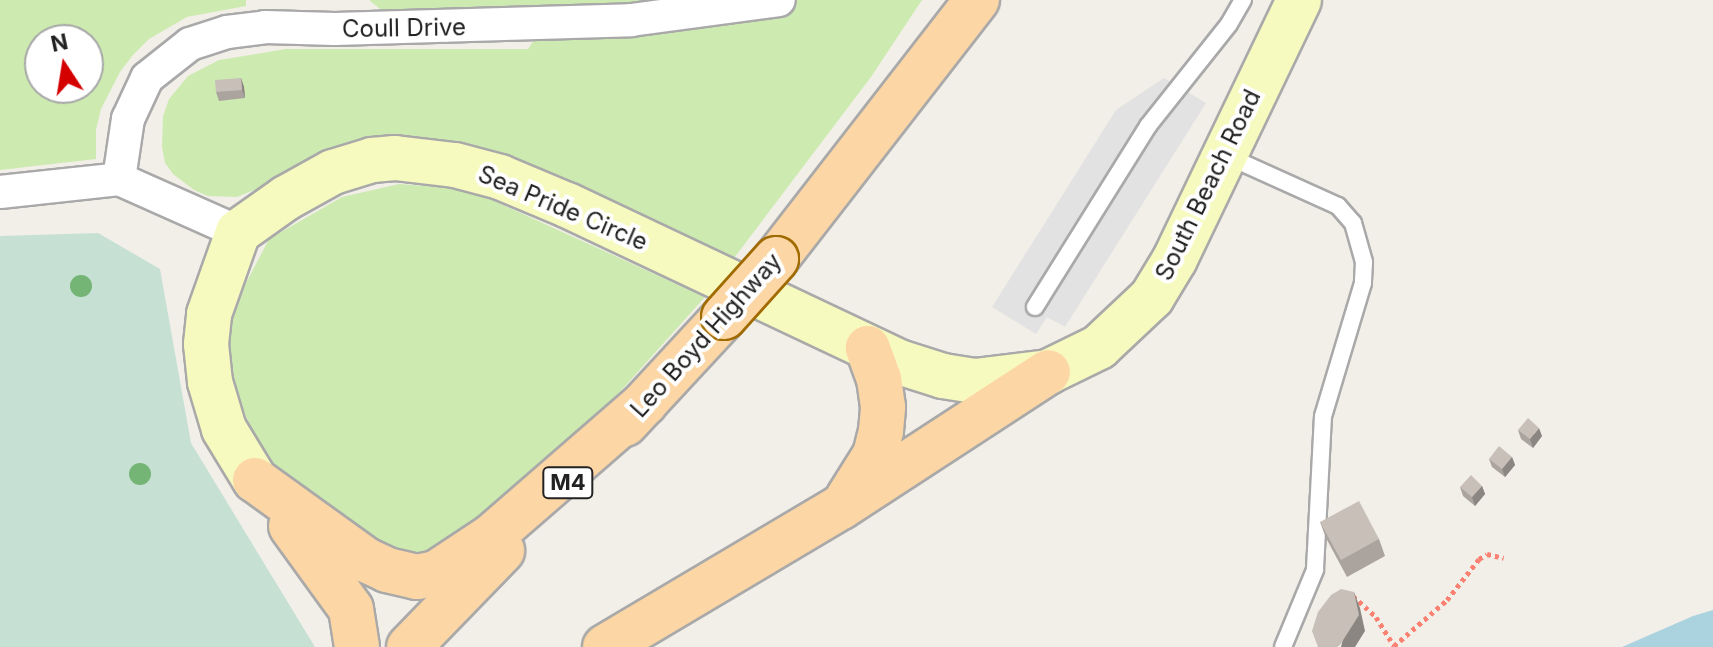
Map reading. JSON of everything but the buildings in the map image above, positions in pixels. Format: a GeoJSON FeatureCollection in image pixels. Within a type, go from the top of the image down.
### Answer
{"type":"FeatureCollection","features":[{"type":"Feature","properties":{"kind":"main road","name":"Leo Boyd Highway"},"geometry":{"type":"LineString","coordinates":[[409,647],[645,403],[776,259],[977,0]]}},
{"type":"Feature","properties":{"kind":"main road"},"geometry":{"type":"LineString","coordinates":[[841,507],[875,455],[881,431],[883,407],[879,379],[868,348]]}},
{"type":"Feature","properties":{"kind":"main road"},"geometry":{"type":"LineString","coordinates":[[605,647],[841,507],[1048,372]]}},
{"type":"Feature","properties":{"kind":"main road"},"geometry":{"type":"LineString","coordinates":[[255,480],[366,560],[387,570],[417,577],[436,573],[492,536],[645,403]]}},
{"type":"Feature","properties":{"kind":"main road"},"geometry":{"type":"LineString","coordinates":[[255,480],[335,582],[351,609],[357,647]]}},
{"type":"Feature","properties":{"kind":"street","name":"Coull Drive"},"geometry":{"type":"LineString","coordinates":[[119,179],[128,119],[147,78],[190,44],[227,32],[265,27],[335,29],[631,20],[779,0]]}},
{"type":"Feature","properties":{"kind":"street","name":"South Beach Road"},"geometry":{"type":"LineString","coordinates":[[1048,372],[1099,347],[1152,297],[1175,259],[1299,0]]}},
{"type":"Feature","properties":{"kind":"street","name":"Sea Pride Circle"},"geometry":{"type":"LineString","coordinates":[[238,232],[286,198],[351,165],[395,158],[455,165],[500,177],[567,205],[868,348],[943,376],[975,381],[1048,372]]}},
{"type":"Feature","properties":{"kind":"street"},"geometry":{"type":"LineString","coordinates":[[0,192],[119,179],[238,232],[209,314],[206,344],[210,382],[224,429],[255,480]]}},
{"type":"Feature","properties":{"kind":"lane"},"geometry":{"type":"LineString","coordinates":[[1035,307],[1148,126],[1229,24],[1243,0]]}},
{"type":"Feature","properties":{"kind":"lane"},"geometry":{"type":"LineString","coordinates":[[1223,155],[1338,206],[1353,223],[1361,243],[1363,283],[1323,416],[1318,466],[1317,553],[1308,589],[1283,647]]}},
{"type":"Feature","properties":{"kind":"path"},"geometry":{"type":"LineString","coordinates":[[1308,589],[1356,597],[1376,617],[1395,646],[1447,600],[1479,559],[1487,554],[1504,558]]}},
{"type":"Feature","properties":{"kind":"green space"},"geometry":{"type":"Polygon","coordinates":[[[0,0],[246,0],[246,6],[187,17],[149,39],[120,72],[104,103],[104,24],[24,24],[24,104],[104,104],[96,130],[96,159],[0,170],[0,0]]]}},
{"type":"Feature","properties":{"kind":"green space"},"geometry":{"type":"Polygon","coordinates":[[[369,0],[922,0],[871,77],[725,270],[361,141],[315,156],[264,186],[237,197],[208,196],[173,174],[165,163],[162,147],[163,116],[169,99],[188,76],[219,60],[286,49],[528,49],[538,34],[391,18],[369,0]]]}},
{"type":"Feature","properties":{"kind":"green space"},"geometry":{"type":"Polygon","coordinates":[[[399,184],[468,189],[705,297],[593,422],[445,552],[416,560],[374,546],[274,465],[251,428],[234,388],[227,346],[235,304],[269,239],[342,197],[399,184]]]}},
{"type":"Feature","properties":{"kind":"green space"},"geometry":{"type":"Polygon","coordinates":[[[98,233],[160,269],[191,443],[315,647],[0,647],[0,236],[98,233]]]}},
{"type":"Feature","properties":{"kind":"shaded area"},"geometry":{"type":"Polygon","coordinates":[[[1164,78],[1206,103],[1065,327],[1047,317],[1036,334],[992,307],[1116,110],[1164,78]]]}},
{"type":"Feature","properties":{"kind":"water"},"geometry":{"type":"Polygon","coordinates":[[[1713,610],[1713,647],[1622,647],[1693,616],[1713,610]]]}}]}
